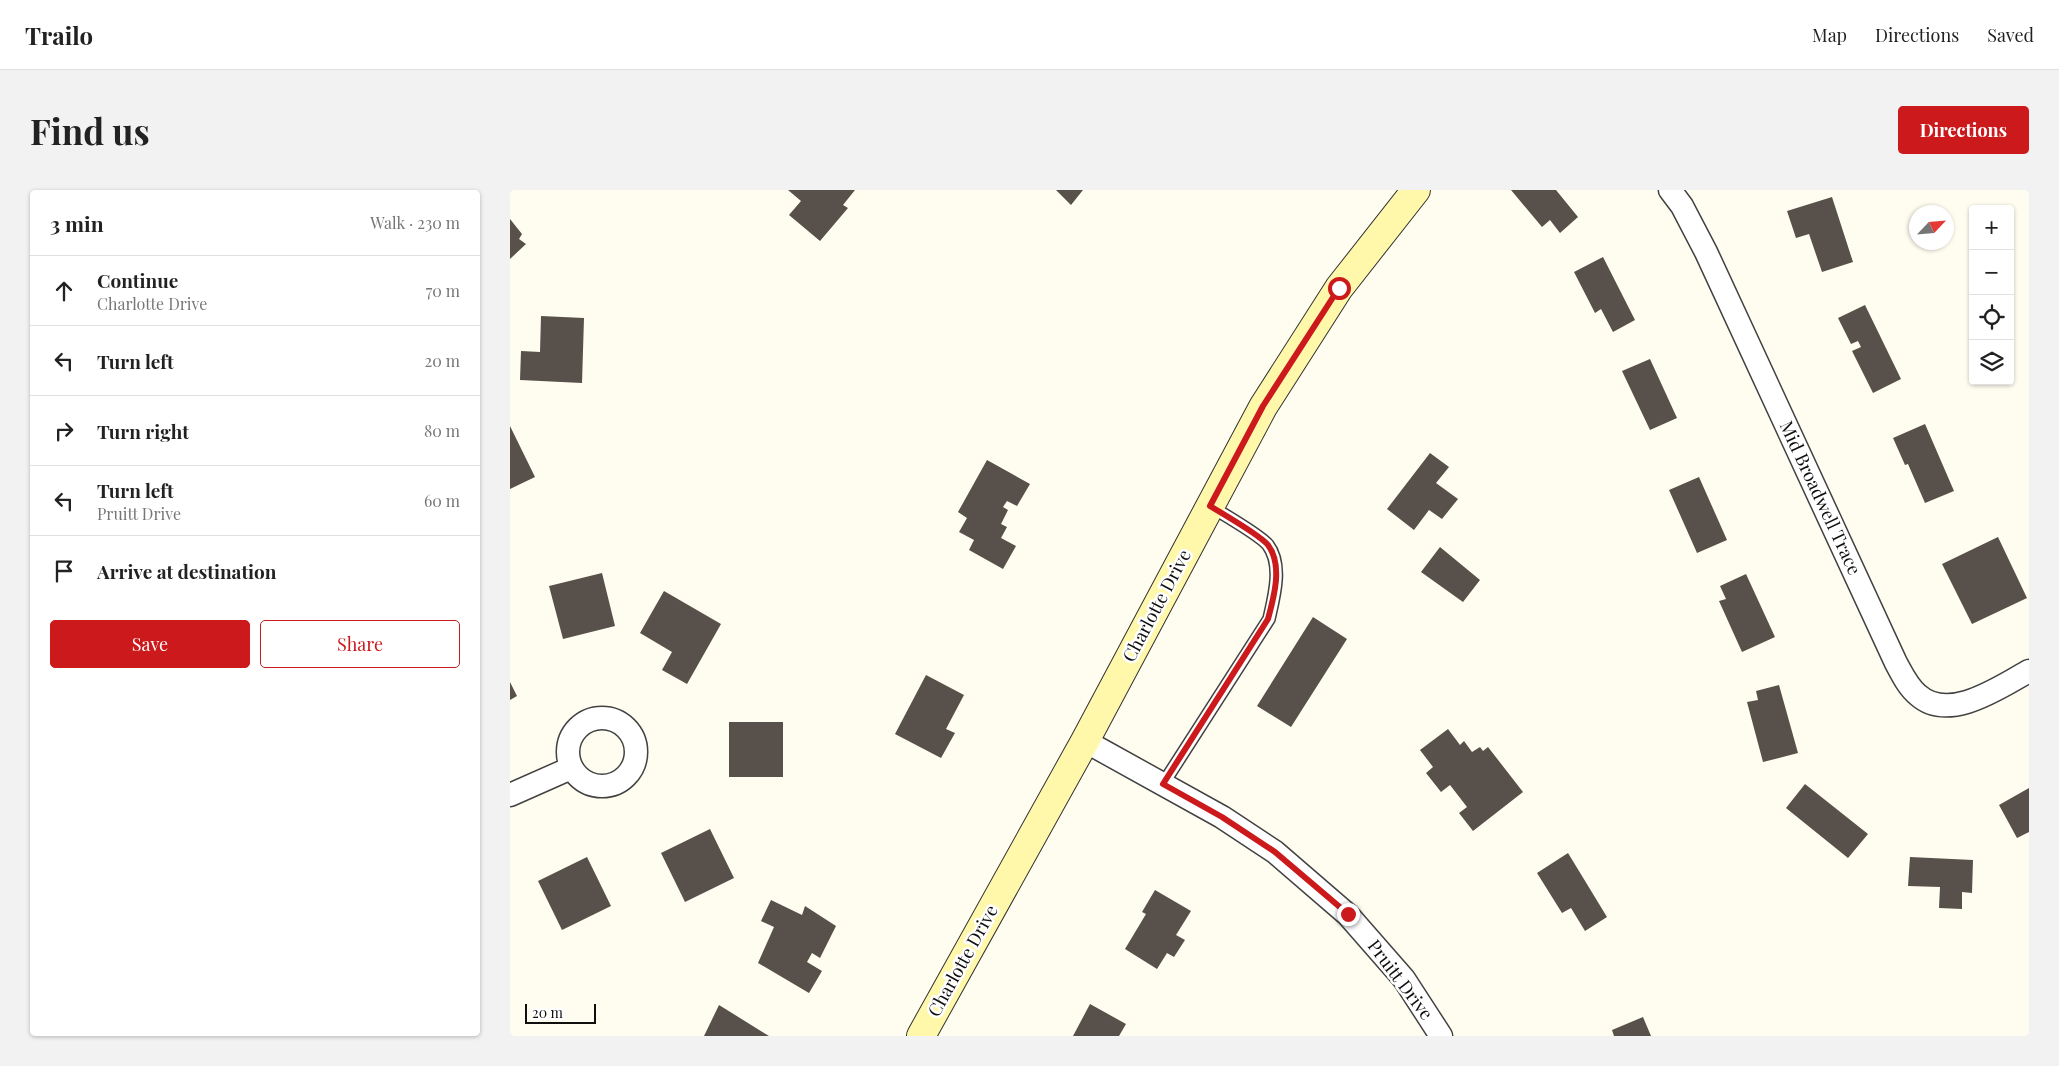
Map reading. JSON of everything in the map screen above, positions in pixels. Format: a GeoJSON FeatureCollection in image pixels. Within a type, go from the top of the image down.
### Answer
{"type":"FeatureCollection","features":[{"type":"Feature","properties":{"kind":"street","name":"Charlotte Drive"},"geometry":{"type":"LineString","coordinates":[[921,1036],[1084,741],[1263,406],[1339,288],[1416,190]]}},
{"type":"Feature","properties":{"kind":"street","name":"Mid Broadwell Trace"},"geometry":{"type":"LineString","coordinates":[[1670,190],[1682,206],[1706,252],[1896,663],[1910,687],[1930,703],[1953,705],[1976,700],[2029,671]]}},
{"type":"Feature","properties":{"kind":"street","name":"Pruitt Drive"},"geometry":{"type":"LineString","coordinates":[[1084,741],[1222,817],[1275,852],[1348,914],[1404,979],[1441,1036]]}},
{"type":"Feature","properties":{"kind":"street"},"geometry":{"type":"LineString","coordinates":[[510,795],[572,768]]}},
{"type":"Feature","properties":{"kind":"lane"},"geometry":{"type":"LineString","coordinates":[[1163,784],[1268,619],[1274,598],[1276,561],[1267,543],[1210,506]]}},
{"type":"Feature","properties":{"kind":"building"},"geometry":{"type":"Polygon","coordinates":[[[788,190],[855,190],[843,205],[848,208],[820,241],[789,215],[801,201],[788,190]]]}},
{"type":"Feature","properties":{"kind":"building"},"geometry":{"type":"Polygon","coordinates":[[[1056,190],[1083,190],[1071,205],[1056,190]]]}},
{"type":"Feature","properties":{"kind":"building"},"geometry":{"type":"Polygon","coordinates":[[[1511,190],[1556,190],[1578,217],[1560,233],[1550,220],[1542,227],[1511,190]]]}},
{"type":"Feature","properties":{"kind":"building"},"geometry":{"type":"Polygon","coordinates":[[[1832,197],[1853,262],[1822,272],[1809,234],[1796,238],[1787,211],[1832,197]]]}},
{"type":"Feature","properties":{"kind":"building"},"geometry":{"type":"Polygon","coordinates":[[[510,219],[522,234],[519,239],[526,244],[510,259],[510,219]]]}},
{"type":"Feature","properties":{"kind":"building"},"geometry":{"type":"Polygon","coordinates":[[[1603,257],[1635,320],[1613,332],[1601,309],[1595,313],[1574,272],[1603,257]]]}},
{"type":"Feature","properties":{"kind":"building"},"geometry":{"type":"Polygon","coordinates":[[[1865,305],[1901,379],[1873,393],[1852,351],[1861,347],[1858,341],[1851,344],[1838,318],[1865,305]]]}},
{"type":"Feature","properties":{"kind":"building"},"geometry":{"type":"Polygon","coordinates":[[[541,316],[584,318],[582,383],[520,380],[521,351],[540,352],[541,316]]]}},
{"type":"Feature","properties":{"kind":"building"},"geometry":{"type":"Polygon","coordinates":[[[1650,359],[1677,418],[1650,430],[1622,371],[1650,359]]]}},
{"type":"Feature","properties":{"kind":"building"},"geometry":{"type":"Polygon","coordinates":[[[1925,424],[1954,491],[1925,503],[1908,464],[1905,465],[1893,438],[1925,424]]]}},
{"type":"Feature","properties":{"kind":"building"},"geometry":{"type":"Polygon","coordinates":[[[510,426],[535,477],[510,489],[510,426]]]}},
{"type":"Feature","properties":{"kind":"building"},"geometry":{"type":"Polygon","coordinates":[[[1430,453],[1449,467],[1436,483],[1458,499],[1442,519],[1429,510],[1414,530],[1387,509],[1430,453]]]}},
{"type":"Feature","properties":{"kind":"building"},"geometry":{"type":"Polygon","coordinates":[[[987,460],[1030,484],[1017,506],[1007,501],[1003,507],[1008,510],[1001,524],[1007,527],[1001,538],[1016,546],[1003,569],[969,550],[974,540],[959,532],[967,518],[958,512],[987,460]]]}},
{"type":"Feature","properties":{"kind":"building"},"geometry":{"type":"Polygon","coordinates":[[[1699,477],[1727,540],[1697,553],[1669,490],[1699,477]]]}},
{"type":"Feature","properties":{"kind":"building"},"geometry":{"type":"Polygon","coordinates":[[[1998,537],[2027,598],[1972,624],[1942,564],[1998,537]]]}},
{"type":"Feature","properties":{"kind":"building"},"geometry":{"type":"Polygon","coordinates":[[[1440,547],[1480,580],[1463,602],[1421,572],[1440,547]]]}},
{"type":"Feature","properties":{"kind":"building"},"geometry":{"type":"Polygon","coordinates":[[[602,573],[615,626],[563,639],[549,586],[602,573]]]}},
{"type":"Feature","properties":{"kind":"building"},"geometry":{"type":"Polygon","coordinates":[[[1746,574],[1775,637],[1742,652],[1719,601],[1726,599],[1720,586],[1746,574]]]}},
{"type":"Feature","properties":{"kind":"building"},"geometry":{"type":"Polygon","coordinates":[[[664,591],[721,624],[687,684],[662,670],[672,652],[640,633],[664,591]]]}},
{"type":"Feature","properties":{"kind":"building"},"geometry":{"type":"Polygon","coordinates":[[[1313,617],[1347,639],[1291,727],[1257,706],[1313,617]]]}},
{"type":"Feature","properties":{"kind":"building"},"geometry":{"type":"Polygon","coordinates":[[[926,675],[964,695],[946,729],[955,733],[941,758],[895,734],[926,675]]]}},
{"type":"Feature","properties":{"kind":"building"},"geometry":{"type":"Polygon","coordinates":[[[510,682],[517,696],[510,700],[510,682]]]}},
{"type":"Feature","properties":{"kind":"building"},"geometry":{"type":"Polygon","coordinates":[[[1779,685],[1798,753],[1763,762],[1747,702],[1758,700],[1756,691],[1779,685]]]}},
{"type":"Feature","properties":{"kind":"building"},"geometry":{"type":"Polygon","coordinates":[[[729,722],[783,722],[783,777],[729,777],[729,722]]]}},
{"type":"Feature","properties":{"kind":"building"},"geometry":{"type":"Polygon","coordinates":[[[1448,729],[1460,745],[1464,741],[1472,752],[1480,747],[1483,751],[1488,747],[1523,792],[1473,831],[1459,813],[1467,807],[1450,785],[1441,792],[1426,773],[1433,767],[1420,750],[1448,729]]]}},
{"type":"Feature","properties":{"kind":"building"},"geometry":{"type":"Polygon","coordinates":[[[1805,784],[1868,834],[1848,858],[1786,808],[1805,784]]]}},
{"type":"Feature","properties":{"kind":"building"},"geometry":{"type":"Polygon","coordinates":[[[2029,788],[2029,832],[2017,838],[1999,805],[2029,788]]]}},
{"type":"Feature","properties":{"kind":"building"},"geometry":{"type":"Polygon","coordinates":[[[710,829],[734,878],[685,902],[661,853],[710,829]]]}},
{"type":"Feature","properties":{"kind":"building"},"geometry":{"type":"Polygon","coordinates":[[[1568,853],[1607,917],[1585,931],[1571,908],[1562,913],[1537,873],[1568,853]]]}},
{"type":"Feature","properties":{"kind":"building"},"geometry":{"type":"Polygon","coordinates":[[[587,857],[611,906],[562,930],[538,881],[587,857]]]}},
{"type":"Feature","properties":{"kind":"building"},"geometry":{"type":"Polygon","coordinates":[[[1910,857],[1973,860],[1972,893],[1962,892],[1962,909],[1939,908],[1940,887],[1908,886],[1910,857]]]}},
{"type":"Feature","properties":{"kind":"building"},"geometry":{"type":"Polygon","coordinates":[[[1155,890],[1191,911],[1176,935],[1185,940],[1174,957],[1167,953],[1157,969],[1125,949],[1146,914],[1142,912],[1155,890]]]}},
{"type":"Feature","properties":{"kind":"building"},"geometry":{"type":"Polygon","coordinates":[[[771,900],[802,915],[805,906],[836,926],[820,958],[812,953],[807,962],[822,971],[809,993],[758,963],[774,927],[761,921],[771,900]]]}},
{"type":"Feature","properties":{"kind":"building"},"geometry":{"type":"Polygon","coordinates":[[[1090,1004],[1126,1024],[1119,1036],[1073,1036],[1090,1004]]]}},
{"type":"Feature","properties":{"kind":"building"},"geometry":{"type":"Polygon","coordinates":[[[719,1005],[769,1036],[704,1036],[719,1005]]]}},
{"type":"Feature","properties":{"kind":"building"},"geometry":{"type":"Polygon","coordinates":[[[1643,1017],[1651,1036],[1614,1036],[1612,1030],[1643,1017]]]}},
{"type":"Feature","properties":{"kind":"route"},"geometry":{"type":"LineString","coordinates":[[1339,288],[1263,406],[1210,506],[1267,543],[1276,561],[1274,598],[1268,619],[1163,784],[1222,817],[1275,852],[1348,914]]}}]}
